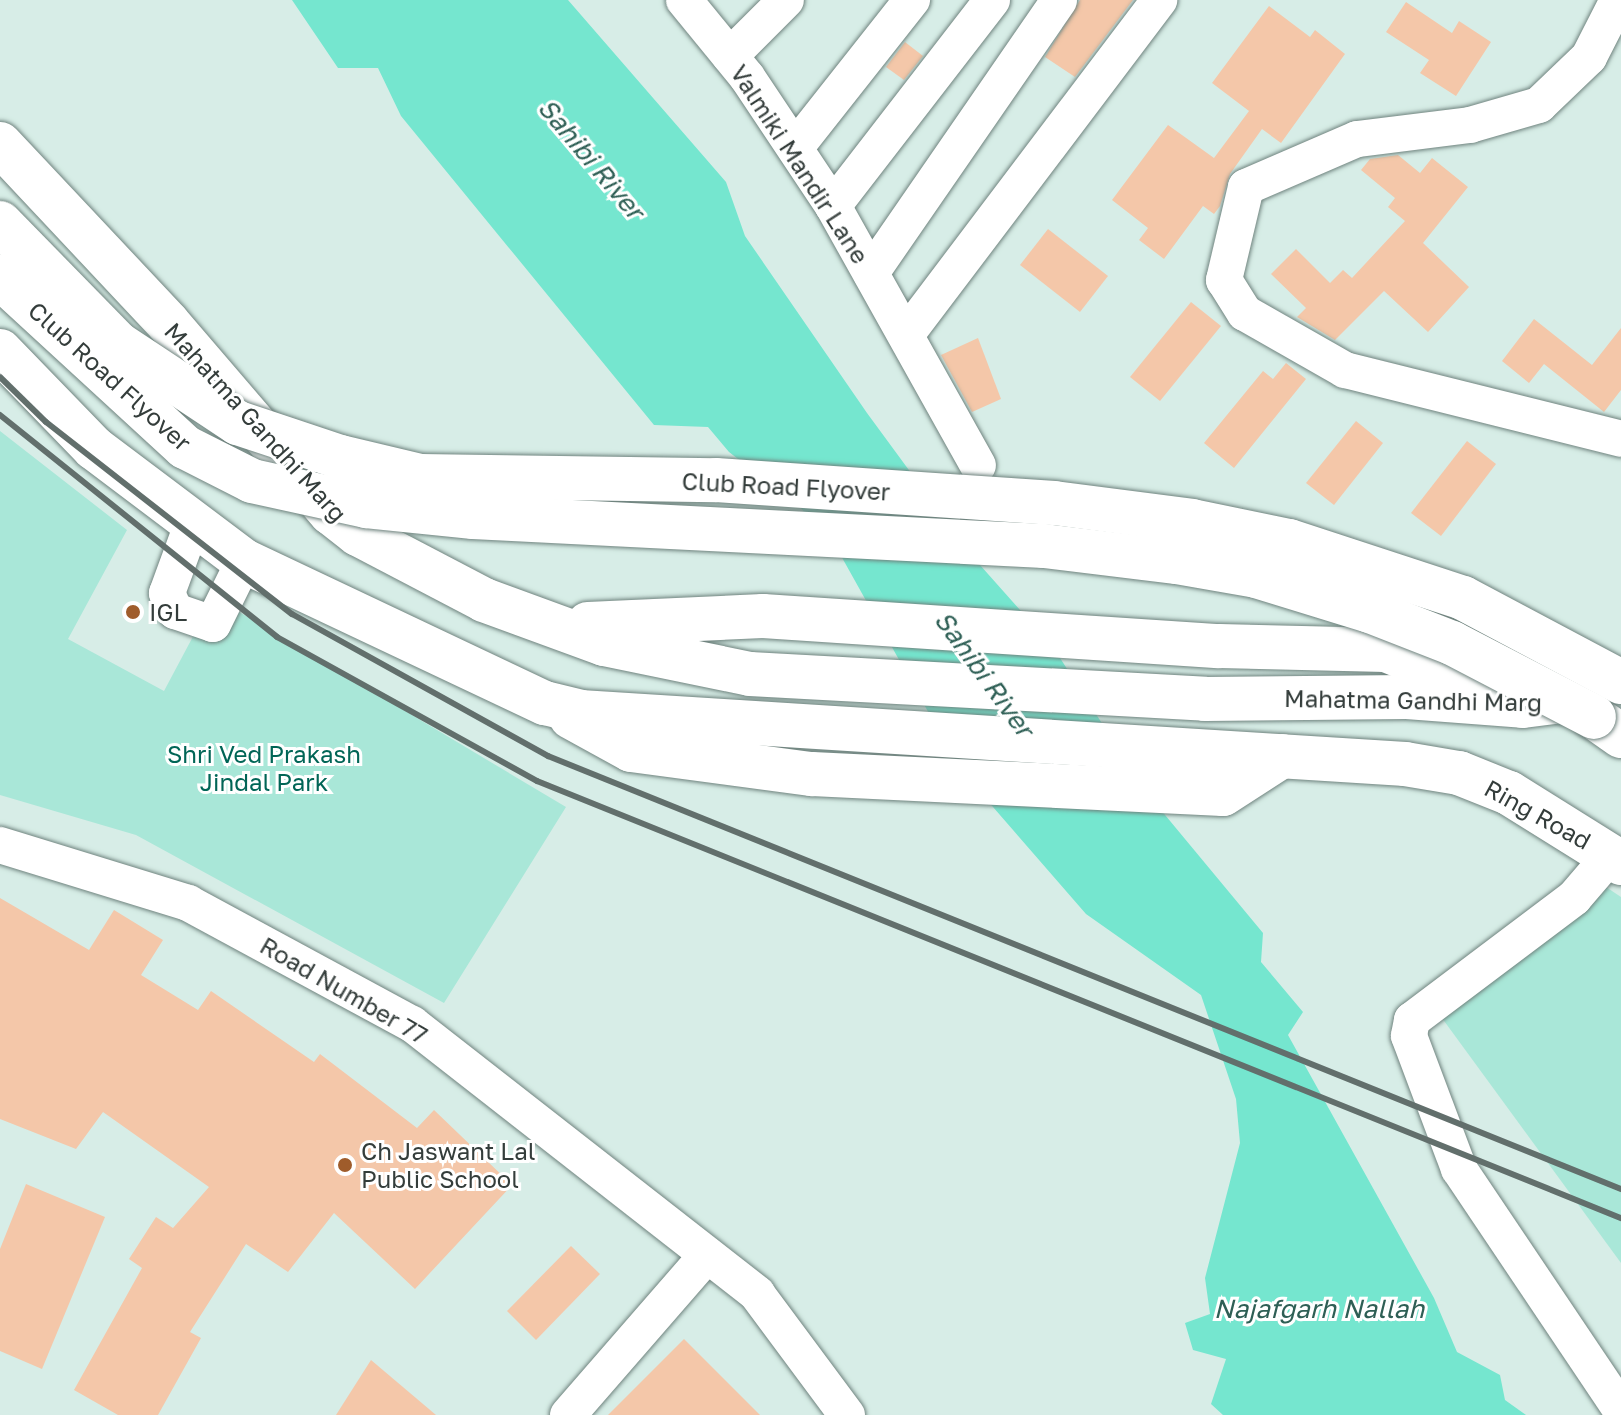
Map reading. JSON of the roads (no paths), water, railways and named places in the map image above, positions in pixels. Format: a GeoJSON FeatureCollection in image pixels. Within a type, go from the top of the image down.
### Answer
{"type":"FeatureCollection","features":[{"type":"Feature","properties":{"kind":"main road","name":"Mahatma Gandhi Marg"},"geometry":{"type":"LineString","coordinates":[[0,144],[168,323],[331,513],[406,561],[604,644],[750,674],[1205,699],[1407,697],[1523,706],[1621,693]]}},
{"type":"Feature","properties":{"kind":"main road","name":"Club Road Flyover"},"geometry":{"type":"LineString","coordinates":[[0,223],[117,343],[238,423],[284,441],[420,476],[716,480],[1054,503],[1192,521],[1289,541],[1463,598],[1621,682]]}},
{"type":"Feature","properties":{"kind":"main road","name":"Club Road Flyover"},"geometry":{"type":"LineString","coordinates":[[0,277],[185,447],[252,481],[366,506],[473,517],[1044,546],[1256,576],[1452,643],[1621,736]]}},
{"type":"Feature","properties":{"kind":"main road"},"geometry":{"type":"LineString","coordinates":[[0,351],[94,448],[244,561],[317,591],[545,703],[631,750],[858,776],[1223,794],[1282,756]]}},
{"type":"Feature","properties":{"kind":"main road"},"geometry":{"type":"LineString","coordinates":[[553,625],[763,616],[1386,650],[1523,706]]}},
{"type":"Feature","properties":{"kind":"main road"},"geometry":{"type":"LineString","coordinates":[[545,703],[580,712],[1282,756]]}},
{"type":"Feature","properties":{"kind":"main road","name":"Ring Road"},"geometry":{"type":"LineString","coordinates":[[1282,756],[1405,764],[1459,773],[1509,793],[1615,859]]}},
{"type":"Feature","properties":{"kind":"street","name":"Valmiki Mandir Lane"},"geometry":{"type":"LineString","coordinates":[[684,0],[730,56],[833,206],[978,465]]}},
{"type":"Feature","properties":{"kind":"street"},"geometry":{"type":"LineString","coordinates":[[730,56],[786,0]]}},
{"type":"Feature","properties":{"kind":"street"},"geometry":{"type":"LineString","coordinates":[[795,148],[912,0]]}},
{"type":"Feature","properties":{"kind":"street"},"geometry":{"type":"LineString","coordinates":[[833,206],[992,0]]}},
{"type":"Feature","properties":{"kind":"street"},"geometry":{"type":"LineString","coordinates":[[871,273],[1059,0]]}},
{"type":"Feature","properties":{"kind":"street"},"geometry":{"type":"LineString","coordinates":[[906,335],[1159,0]]}},
{"type":"Feature","properties":{"kind":"street"},"geometry":{"type":"LineString","coordinates":[[1615,426],[1345,370],[1245,313],[1224,280],[1246,187],[1357,139],[1470,125],[1539,105],[1589,57],[1618,0]]}},
{"type":"Feature","properties":{"kind":"street"},"geometry":{"type":"LineString","coordinates":[[193,522],[167,593],[175,611],[213,624],[244,561]]}},
{"type":"Feature","properties":{"kind":"street","name":"Road Number 77"},"geometry":{"type":"LineString","coordinates":[[0,845],[188,903],[412,1024],[757,1294],[847,1415]]}},
{"type":"Feature","properties":{"kind":"street"},"geometry":{"type":"LineString","coordinates":[[1615,859],[1574,898],[1412,1020],[1409,1036],[1459,1169],[1621,1410]]}},
{"type":"Feature","properties":{"kind":"street"},"geometry":{"type":"LineString","coordinates":[[568,1415],[707,1255]]}},
{"type":"Feature","properties":{"kind":"water"},"geometry":{"type":"Polygon","coordinates":[[[292,0],[568,0],[726,182],[745,236],[867,413],[972,556],[1053,647],[1146,792],[1263,933],[1261,962],[1303,1012],[1288,1035],[1434,1298],[1457,1352],[1500,1375],[1505,1400],[1526,1415],[1223,1415],[1211,1404],[1226,1359],[1193,1350],[1185,1323],[1210,1314],[1205,1278],[1240,1143],[1236,1099],[1201,995],[1086,914],[960,769],[840,554],[799,506],[729,452],[708,427],[654,425],[401,116],[378,68],[338,68],[292,0]]]}},
{"type":"Feature","properties":{"kind":"railway"},"geometry":{"type":"LineString","coordinates":[[0,377],[46,422],[292,614],[548,756],[1621,1189]]}},
{"type":"Feature","properties":{"kind":"railway"},"geometry":{"type":"LineString","coordinates":[[0,415],[277,637],[537,781],[1621,1218]]}},
{"type":"Feature","properties":{"kind":"place","name":"IGL"},"geometry":{"type":"Point","coordinates":[133,612]}},
{"type":"Feature","properties":{"kind":"place","name":"Ch Jaswant Lal Public School"},"geometry":{"type":"Point","coordinates":[345,1165]}},
{"type":"Feature","properties":{"kind":"water label","name":"Sahibi River"},"geometry":{"type":"Point","coordinates":[591,159]}},
{"type":"Feature","properties":{"kind":"water label","name":"Sahibi River"},"geometry":{"type":"Point","coordinates":[984,674]}},
{"type":"Feature","properties":{"kind":"water label","name":"Najafgarh Nallah"},"geometry":{"type":"Point","coordinates":[1319,1309]}},
{"type":"Feature","properties":{"kind":"park label","name":"Shri Ved Prakash Jindal Park"},"geometry":{"type":"Point","coordinates":[264,768]}}]}
